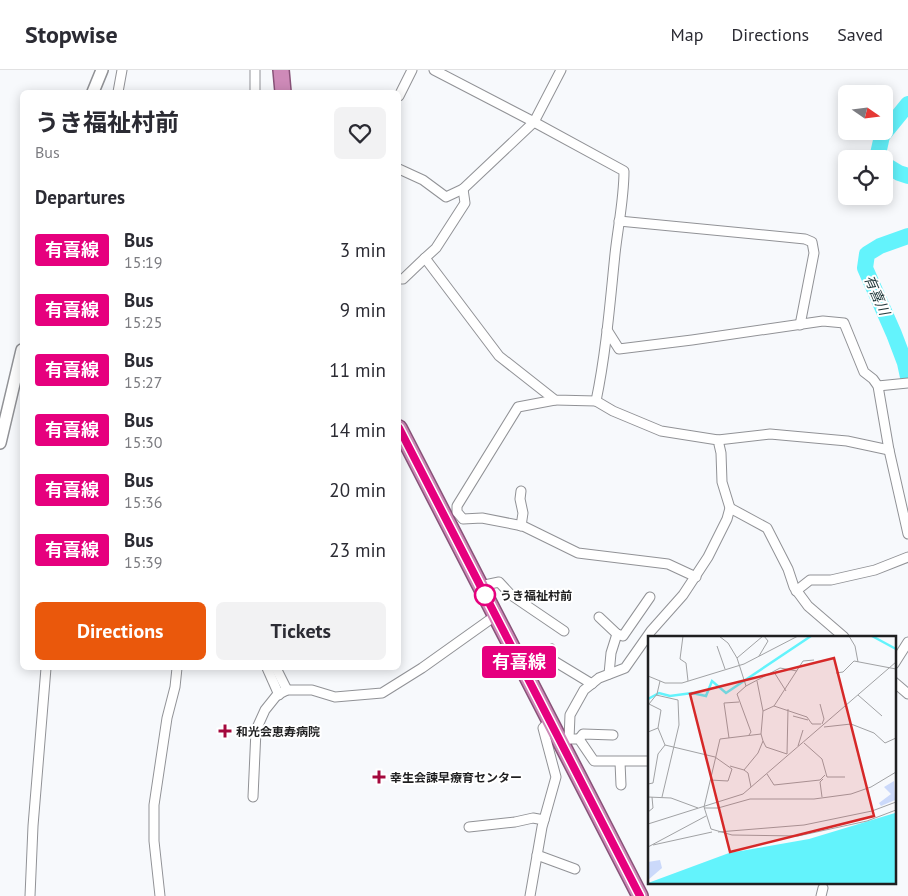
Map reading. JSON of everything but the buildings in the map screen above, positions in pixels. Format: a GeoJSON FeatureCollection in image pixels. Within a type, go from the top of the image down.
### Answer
{"type":"FeatureCollection","features":[{"type":"Feature","properties":{"kind":"highway"},"geometry":{"type":"LineString","coordinates":[[281,70],[282,90]]}},
{"type":"Feature","properties":{"kind":"highway"},"geometry":{"type":"LineString","coordinates":[[401,432],[549,722],[565,741],[640,896]]}},
{"type":"Feature","properties":{"kind":"street"},"geometry":{"type":"LineString","coordinates":[[95,90],[102,70]]}},
{"type":"Feature","properties":{"kind":"street"},"geometry":{"type":"LineString","coordinates":[[118,90],[122,70]]}},
{"type":"Feature","properties":{"kind":"street"},"geometry":{"type":"LineString","coordinates":[[254,70],[255,90]]}},
{"type":"Feature","properties":{"kind":"street"},"geometry":{"type":"LineString","coordinates":[[401,92],[412,70]]}},
{"type":"Feature","properties":{"kind":"street"},"geometry":{"type":"LineString","coordinates":[[434,70],[624,171],[624,189],[607,330],[596,401]]}},
{"type":"Feature","properties":{"kind":"street"},"geometry":{"type":"LineString","coordinates":[[401,170],[423,180],[446,197],[463,188],[534,122],[561,70]]}},
{"type":"Feature","properties":{"kind":"street"},"geometry":{"type":"LineString","coordinates":[[401,279],[436,248],[465,203],[463,188]]}},
{"type":"Feature","properties":{"kind":"street"},"geometry":{"type":"LineString","coordinates":[[619,221],[805,239],[812,242],[814,253],[800,325]]}},
{"type":"Feature","properties":{"kind":"street"},"geometry":{"type":"LineString","coordinates":[[425,258],[499,356],[554,400]]}},
{"type":"Feature","properties":{"kind":"street"},"geometry":{"type":"LineString","coordinates":[[607,330],[619,349],[822,321],[844,323],[864,372],[878,386],[889,450],[908,534]]}},
{"type":"Feature","properties":{"kind":"street"},"geometry":{"type":"LineString","coordinates":[[0,443],[20,358]]}},
{"type":"Feature","properties":{"kind":"street"},"geometry":{"type":"LineString","coordinates":[[878,386],[898,383],[908,384]]}},
{"type":"Feature","properties":{"kind":"street"},"geometry":{"type":"LineString","coordinates":[[696,577],[668,564],[578,553],[521,526],[482,518],[463,519],[457,512],[457,506],[518,406],[554,400],[596,401],[613,411],[661,431],[718,440],[770,434],[847,441],[889,450]]}},
{"type":"Feature","properties":{"kind":"street"},"geometry":{"type":"LineString","coordinates":[[648,636],[683,596],[696,577],[730,508],[722,482],[721,453],[718,440]]}},
{"type":"Feature","properties":{"kind":"street"},"geometry":{"type":"LineString","coordinates":[[521,491],[520,499],[523,513],[521,526]]}},
{"type":"Feature","properties":{"kind":"street"},"geometry":{"type":"LineString","coordinates":[[730,508],[767,528],[788,569],[796,591],[808,606],[843,636]]}},
{"type":"Feature","properties":{"kind":"street"},"geometry":{"type":"LineString","coordinates":[[796,591],[810,580],[831,580],[875,570],[908,557]]}},
{"type":"Feature","properties":{"kind":"street"},"geometry":{"type":"LineString","coordinates":[[480,586],[499,582],[511,595],[564,631]]}},
{"type":"Feature","properties":{"kind":"street"},"geometry":{"type":"LineString","coordinates":[[599,617],[617,634],[623,636],[650,597]]}},
{"type":"Feature","properties":{"kind":"street"},"geometry":{"type":"LineString","coordinates":[[253,797],[256,730],[265,710],[279,694],[287,690],[312,690],[335,697],[382,693],[422,668],[495,616]]}},
{"type":"Feature","properties":{"kind":"street"},"geometry":{"type":"LineString","coordinates":[[610,674],[611,653],[617,634]]}},
{"type":"Feature","properties":{"kind":"street"},"geometry":{"type":"LineString","coordinates":[[614,736],[583,734],[579,739],[565,741],[570,715],[584,690],[600,678],[625,668],[648,636]]}},
{"type":"Feature","properties":{"kind":"street"},"geometry":{"type":"LineString","coordinates":[[896,661],[908,642]]}},
{"type":"Feature","properties":{"kind":"street"},"geometry":{"type":"LineString","coordinates":[[513,650],[554,661],[592,684]]}},
{"type":"Feature","properties":{"kind":"street"},"geometry":{"type":"LineString","coordinates":[[30,896],[33,826],[46,670]]}},
{"type":"Feature","properties":{"kind":"street"},"geometry":{"type":"LineString","coordinates":[[160,896],[154,841],[154,805],[167,718],[175,687],[177,670]]}},
{"type":"Feature","properties":{"kind":"street"},"geometry":{"type":"LineString","coordinates":[[268,670],[279,694]]}},
{"type":"Feature","properties":{"kind":"street"},"geometry":{"type":"LineString","coordinates":[[277,670],[287,690]]}},
{"type":"Feature","properties":{"kind":"street"},"geometry":{"type":"LineString","coordinates":[[896,684],[908,694]]}},
{"type":"Feature","properties":{"kind":"street"},"geometry":{"type":"LineString","coordinates":[[530,896],[544,820],[556,778],[543,728],[549,722]]}},
{"type":"Feature","properties":{"kind":"street"},"geometry":{"type":"LineString","coordinates":[[579,739],[594,761],[648,760]]}},
{"type":"Feature","properties":{"kind":"street"},"geometry":{"type":"LineString","coordinates":[[620,762],[621,785]]}},
{"type":"Feature","properties":{"kind":"street"},"geometry":{"type":"LineString","coordinates":[[469,827],[533,818],[544,820]]}},
{"type":"Feature","properties":{"kind":"street"},"geometry":{"type":"LineString","coordinates":[[538,855],[575,869]]}},
{"type":"Feature","properties":{"kind":"lane"},"geometry":{"type":"LineString","coordinates":[[539,656],[552,647]]}},
{"type":"Feature","properties":{"kind":"waterway","name":"有喜川"},"geometry":{"type":"LineString","coordinates":[[879,150],[882,136],[908,104]]}},
{"type":"Feature","properties":{"kind":"waterway","name":"有喜川"},"geometry":{"type":"LineString","coordinates":[[893,169],[908,176]]}},
{"type":"Feature","properties":{"kind":"waterway","name":"有喜川"},"geometry":{"type":"LineString","coordinates":[[908,236],[880,246],[867,254],[865,268],[894,334],[908,377]]}},
{"type":"Feature","properties":{"kind":"bus line","name":"有喜線"},"geometry":{"type":"LineString","coordinates":[[401,432],[640,896]]}},
{"type":"Feature","properties":{"kind":"place","name":"うき福祉村前"},"geometry":{"type":"Point","coordinates":[485,595]}},
{"type":"Feature","properties":{"kind":"place","name":"和光会恵寿病院"},"geometry":{"type":"Point","coordinates":[225,731]}},
{"type":"Feature","properties":{"kind":"place","name":"幸生会諫早療育センター"},"geometry":{"type":"Point","coordinates":[379,777]}}]}
